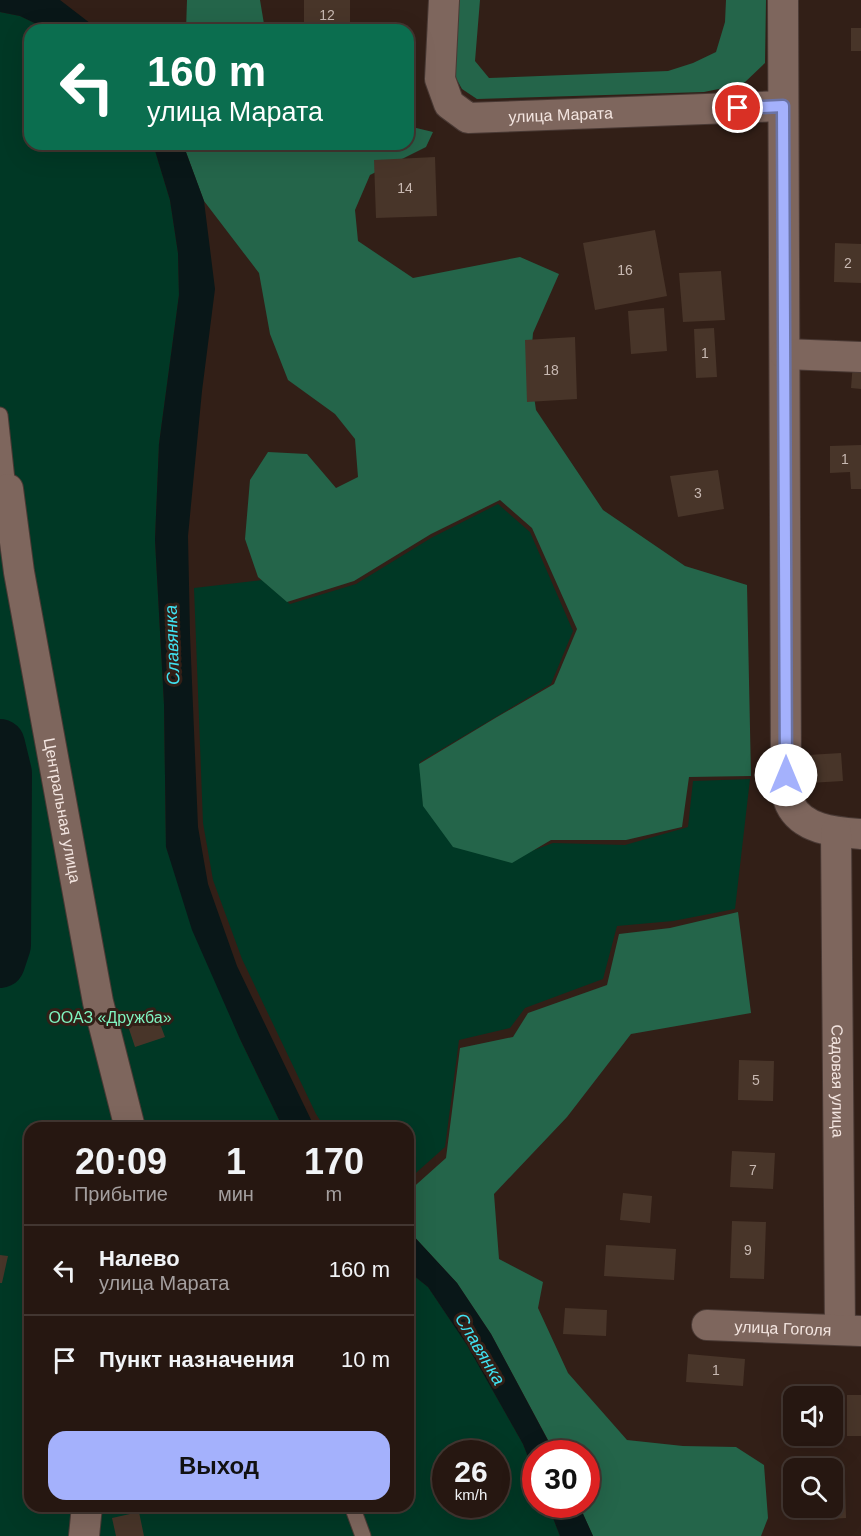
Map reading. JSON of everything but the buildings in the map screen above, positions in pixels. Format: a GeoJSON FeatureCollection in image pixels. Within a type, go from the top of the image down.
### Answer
{"type":"FeatureCollection","features":[{"type":"Feature","properties":{"kind":"street","name":"улица Марата"},"geometry":{"type":"LineString","coordinates":[[444,0],[440,80],[449,104],[468,118],[783,106]]}},
{"type":"Feature","properties":{"kind":"street"},"geometry":{"type":"LineString","coordinates":[[783,0],[786,775],[789,803],[804,822],[848,833]]}},
{"type":"Feature","properties":{"kind":"street"},"geometry":{"type":"LineString","coordinates":[[785,354],[861,357]]}},
{"type":"Feature","properties":{"kind":"street","name":"Центральная улица"},"geometry":{"type":"LineString","coordinates":[[8,489],[19,572],[98,1002],[128,1122]]}},
{"type":"Feature","properties":{"kind":"street","name":"Садовая улица"},"geometry":{"type":"LineString","coordinates":[[848,833],[850,1331]]}},
{"type":"Feature","properties":{"kind":"street","name":"улица Гоголя"},"geometry":{"type":"LineString","coordinates":[[707,1325],[850,1331]]}},
{"type":"Feature","properties":{"kind":"street"},"geometry":{"type":"LineString","coordinates":[[84,1536],[86,1512]]}},
{"type":"Feature","properties":{"kind":"lane"},"geometry":{"type":"LineString","coordinates":[[0,415],[8,489]]}},
{"type":"Feature","properties":{"kind":"lane"},"geometry":{"type":"LineString","coordinates":[[354,1512],[363,1536]]}},
{"type":"Feature","properties":{"kind":"green space"},"geometry":{"type":"Polygon","coordinates":[[[187,0],[260,0],[264,24],[186,24],[187,0]]]}},
{"type":"Feature","properties":{"kind":"green space"},"geometry":{"type":"Polygon","coordinates":[[[458,0],[480,0],[475,61],[489,78],[668,71],[693,63],[716,52],[725,22],[726,0],[766,0],[765,63],[743,84],[704,92],[477,99],[462,89],[452,71],[458,0]]]}},
{"type":"Feature","properties":{"kind":"green space","name":"ООАЗ «Дружба»"},"geometry":{"type":"Polygon","coordinates":[[[0,12],[20,16],[37,24],[24,24],[24,150],[155,150],[170,200],[178,253],[179,295],[159,444],[155,540],[164,704],[166,847],[240,1039],[280,1122],[24,1122],[24,1512],[414,1512],[414,1276],[428,1287],[467,1345],[522,1442],[522,1518],[553,1518],[560,1536],[0,1536],[0,963],[6,945],[7,773],[0,744],[0,12]]]}},
{"type":"Feature","properties":{"kind":"green space"},"geometry":{"type":"Polygon","coordinates":[[[414,127],[433,132],[426,147],[370,175],[355,210],[358,241],[413,278],[520,257],[559,274],[533,333],[530,369],[536,410],[603,510],[685,566],[747,585],[751,776],[689,777],[682,827],[626,840],[551,840],[512,863],[453,847],[423,806],[419,764],[554,684],[577,629],[532,528],[500,500],[431,534],[354,581],[287,602],[258,577],[245,539],[250,480],[268,452],[307,454],[336,488],[358,477],[355,439],[335,414],[288,380],[270,334],[259,273],[204,201],[185,150],[414,150],[414,127]]]}},
{"type":"Feature","properties":{"kind":"green space"},"geometry":{"type":"Polygon","coordinates":[[[498,504],[530,532],[573,631],[551,684],[420,762],[423,803],[510,859],[553,843],[625,845],[688,827],[693,781],[750,779],[735,909],[673,921],[617,926],[603,979],[525,1008],[510,1028],[459,1040],[445,1147],[414,1175],[414,1122],[321,1122],[242,959],[213,880],[203,823],[194,588],[262,580],[290,604],[356,584],[431,538],[498,504]]]}},
{"type":"Feature","properties":{"kind":"green space"},"geometry":{"type":"Polygon","coordinates":[[[0,826],[7,831],[6,945],[0,963],[0,826]]]}},
{"type":"Feature","properties":{"kind":"green space"},"geometry":{"type":"Polygon","coordinates":[[[738,912],[751,1013],[631,1034],[567,1117],[494,1194],[499,1259],[543,1282],[538,1308],[568,1373],[627,1440],[683,1446],[736,1447],[764,1465],[768,1518],[761,1536],[593,1536],[585,1518],[600,1518],[600,1440],[548,1440],[491,1334],[457,1283],[414,1236],[414,1187],[446,1158],[460,1048],[513,1037],[528,1013],[607,985],[619,934],[670,928],[738,912]]]}},
{"type":"Feature","properties":{"kind":"water"},"geometry":{"type":"Polygon","coordinates":[[[0,0],[60,0],[91,24],[37,24],[20,16],[0,12],[0,0]]]}},
{"type":"Feature","properties":{"kind":"water","name":"Славянка"},"geometry":{"type":"Polygon","coordinates":[[[155,150],[185,150],[204,201],[215,289],[202,391],[188,536],[198,827],[208,884],[237,966],[312,1122],[280,1122],[240,1039],[192,930],[166,847],[164,704],[155,540],[159,444],[179,295],[178,253],[170,200],[155,150]]]}},
{"type":"Feature","properties":{"kind":"water","name":"Славянка"},"geometry":{"type":"Polygon","coordinates":[[[414,1236],[457,1283],[491,1334],[548,1440],[522,1440],[522,1442],[467,1345],[428,1287],[414,1276],[414,1236]]]}},
{"type":"Feature","properties":{"kind":"water"},"geometry":{"type":"Polygon","coordinates":[[[553,1518],[585,1518],[593,1536],[560,1536],[553,1518]]]}},
{"type":"Feature","properties":{"kind":"waterway"},"geometry":{"type":"LineString","coordinates":[[0,744],[7,773],[6,945],[0,963]]}},
{"type":"Feature","properties":{"kind":"route"},"geometry":{"type":"LineString","coordinates":[[738,108],[783,106],[786,775]]}}]}
